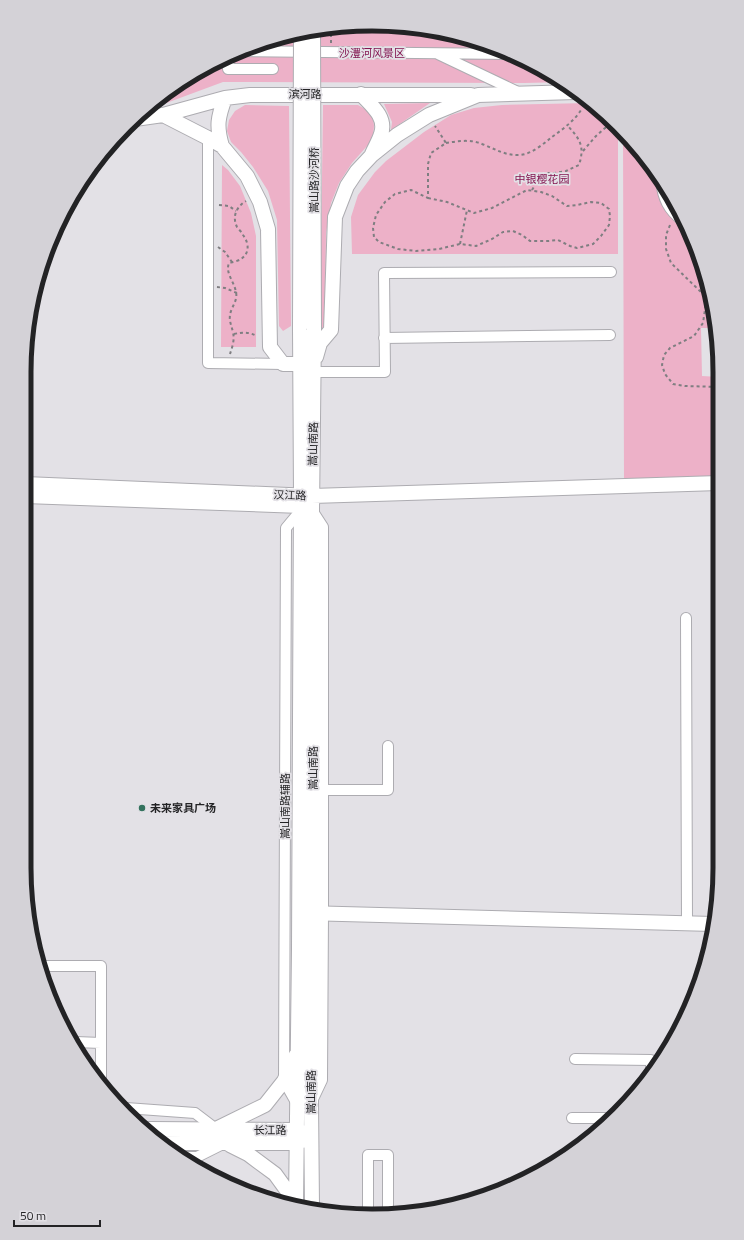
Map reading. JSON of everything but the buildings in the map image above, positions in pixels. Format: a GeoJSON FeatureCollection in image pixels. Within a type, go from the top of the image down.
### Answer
{"type":"FeatureCollection","features":[{"type":"Feature","properties":{"kind":"street","name":"嵩山路沙河桥"},"geometry":{"type":"LineString","coordinates":[[307,329],[314,36]]}},
{"type":"Feature","properties":{"kind":"street","name":"嵩山路沙河桥"},"geometry":{"type":"LineString","coordinates":[[301,39],[307,329]]}},
{"type":"Feature","properties":{"kind":"street"},"geometry":{"type":"LineString","coordinates":[[257,51],[332,51],[437,54],[463,52],[493,53]]}},
{"type":"Feature","properties":{"kind":"street"},"geometry":{"type":"LineString","coordinates":[[437,54],[522,94]]}},
{"type":"Feature","properties":{"kind":"street"},"geometry":{"type":"LineString","coordinates":[[228,63],[228,69],[273,69]]}},
{"type":"Feature","properties":{"kind":"street","name":"滨河路"},"geometry":{"type":"LineString","coordinates":[[145,118],[163,115],[225,98],[250,95],[478,95],[567,92]]}},
{"type":"Feature","properties":{"kind":"street"},"geometry":{"type":"LineString","coordinates":[[361,94],[379,113],[382,121],[382,132],[372,155]]}},
{"type":"Feature","properties":{"kind":"street"},"geometry":{"type":"LineString","coordinates":[[309,367],[320,344],[330,330],[336,217],[347,186],[357,171],[372,155],[397,135],[429,114],[478,95]]}},
{"type":"Feature","properties":{"kind":"street"},"geometry":{"type":"LineString","coordinates":[[222,146],[218,134],[218,116],[225,98]]}},
{"type":"Feature","properties":{"kind":"street"},"geometry":{"type":"LineString","coordinates":[[163,115],[222,146],[247,176],[257,195],[268,229],[270,347],[283,364]]}},
{"type":"Feature","properties":{"kind":"street"},"geometry":{"type":"LineString","coordinates":[[208,138],[208,363],[283,364],[384,372],[384,272],[611,272]]}},
{"type":"Feature","properties":{"kind":"street"},"geometry":{"type":"LineString","coordinates":[[666,201],[672,210]]}},
{"type":"Feature","properties":{"kind":"street","name":"嵩山南路"},"geometry":{"type":"LineString","coordinates":[[296,1200],[296,1136],[304,1104],[318,913],[312,790],[305,504],[309,367],[307,329]]}},
{"type":"Feature","properties":{"kind":"street"},"geometry":{"type":"LineString","coordinates":[[384,338],[610,336]]}},
{"type":"Feature","properties":{"kind":"street"},"geometry":{"type":"LineString","coordinates":[[305,504],[713,483]]}},
{"type":"Feature","properties":{"kind":"street","name":"汉江路"},"geometry":{"type":"LineString","coordinates":[[31,484],[305,504]]}},
{"type":"Feature","properties":{"kind":"street","name":"汉江路"},"geometry":{"type":"LineString","coordinates":[[31,496],[305,504]]}},
{"type":"Feature","properties":{"kind":"street"},"geometry":{"type":"LineString","coordinates":[[305,504],[323,527],[312,790],[388,790],[388,746]]}},
{"type":"Feature","properties":{"kind":"street","name":"嵩山南路辅路"},"geometry":{"type":"LineString","coordinates":[[304,1104],[284,1081],[284,964],[286,528],[305,504]]}},
{"type":"Feature","properties":{"kind":"street"},"geometry":{"type":"LineString","coordinates":[[686,618],[687,923]]}},
{"type":"Feature","properties":{"kind":"street","name":"嵩山南路"},"geometry":{"type":"LineString","coordinates":[[312,790],[299,913],[298,1051],[304,1104],[312,1137],[312,1203]]}},
{"type":"Feature","properties":{"kind":"street"},"geometry":{"type":"LineString","coordinates":[[299,913],[708,924]]}},
{"type":"Feature","properties":{"kind":"street"},"geometry":{"type":"LineString","coordinates":[[284,964],[299,950]]}},
{"type":"Feature","properties":{"kind":"street"},"geometry":{"type":"LineString","coordinates":[[46,966],[100,966],[101,1076]]}},
{"type":"Feature","properties":{"kind":"street"},"geometry":{"type":"LineString","coordinates":[[79,1042],[101,1043]]}},
{"type":"Feature","properties":{"kind":"street"},"geometry":{"type":"LineString","coordinates":[[130,1108],[195,1113],[216,1129],[265,1105],[284,1081],[298,1051]]}},
{"type":"Feature","properties":{"kind":"street"},"geometry":{"type":"LineString","coordinates":[[575,1059],[651,1060],[651,1064]]}},
{"type":"Feature","properties":{"kind":"street"},"geometry":{"type":"LineString","coordinates":[[572,1118],[603,1118]]}},
{"type":"Feature","properties":{"kind":"street","name":"长江路"},"geometry":{"type":"LineString","coordinates":[[154,1130],[216,1129],[312,1137]]}},
{"type":"Feature","properties":{"kind":"street","name":"长江路"},"geometry":{"type":"LineString","coordinates":[[170,1143],[226,1143],[296,1136]]}},
{"type":"Feature","properties":{"kind":"street"},"geometry":{"type":"LineString","coordinates":[[191,1157],[198,1157],[226,1143],[248,1154],[275,1174],[293,1199]]}},
{"type":"Feature","properties":{"kind":"street"},"geometry":{"type":"LineString","coordinates":[[368,1209],[368,1155],[388,1155],[388,1208]]}},
{"type":"Feature","properties":{"kind":"path"},"geometry":{"type":"LineString","coordinates":[[331,34],[332,51]]}},
{"type":"Feature","properties":{"kind":"path"},"geometry":{"type":"LineString","coordinates":[[428,198],[428,164],[432,153],[446,143],[468,141],[481,143],[509,155],[522,155],[535,150],[567,125],[581,110]]}},
{"type":"Feature","properties":{"kind":"path"},"geometry":{"type":"LineString","coordinates":[[429,114],[446,143]]}},
{"type":"Feature","properties":{"kind":"path"},"geometry":{"type":"LineString","coordinates":[[567,125],[577,138],[582,151]]}},
{"type":"Feature","properties":{"kind":"path"},"geometry":{"type":"LineString","coordinates":[[532,191],[541,175],[566,171],[579,165],[582,151],[605,128],[610,128]]}},
{"type":"Feature","properties":{"kind":"path"},"geometry":{"type":"LineString","coordinates":[[411,190],[428,198],[447,202],[467,210],[474,213],[492,208],[527,190],[541,192],[552,196],[567,206],[591,202],[601,203],[609,209],[610,216],[609,225],[593,244],[577,248],[558,240],[530,241],[513,231],[503,232],[476,246],[460,244],[439,249],[416,251],[398,249],[379,242],[374,237],[372,228],[376,216],[384,202],[395,194],[411,190]]}},
{"type":"Feature","properties":{"kind":"path"},"geometry":{"type":"LineString","coordinates":[[228,363],[234,334],[230,324],[230,314],[235,303],[237,293],[228,274],[228,267],[229,263],[241,259],[247,253],[248,248],[244,236],[237,227],[235,216],[236,211],[241,204],[257,195]]}},
{"type":"Feature","properties":{"kind":"path"},"geometry":{"type":"LineString","coordinates":[[208,204],[229,206],[236,211]]}},
{"type":"Feature","properties":{"kind":"path"},"geometry":{"type":"LineString","coordinates":[[460,244],[467,210]]}},
{"type":"Feature","properties":{"kind":"path"},"geometry":{"type":"LineString","coordinates":[[677,219],[666,235],[666,249],[671,263],[703,294],[704,298]]}},
{"type":"Feature","properties":{"kind":"path"},"geometry":{"type":"LineString","coordinates":[[208,247],[218,247],[225,252],[232,262]]}},
{"type":"Feature","properties":{"kind":"path"},"geometry":{"type":"LineString","coordinates":[[208,287],[225,288],[237,293]]}},
{"type":"Feature","properties":{"kind":"path"},"geometry":{"type":"LineString","coordinates":[[706,304],[703,323],[694,336],[670,348],[664,355],[662,365],[665,374],[673,384],[713,387]]}},
{"type":"Feature","properties":{"kind":"path"},"geometry":{"type":"LineString","coordinates":[[234,334],[243,332],[252,333],[260,338],[270,340]]}},
{"type":"Feature","properties":{"kind":"green space","name":"沙澧河风景区"},"geometry":{"type":"Polygon","coordinates":[[[372,31],[417,34],[460,43],[482,49],[523,66],[551,82],[223,82],[159,105],[183,88],[221,66],[262,49],[305,38],[350,32],[372,31]]]}},
{"type":"Feature","properties":{"kind":"green space"},"geometry":{"type":"Polygon","coordinates":[[[430,103],[391,130],[392,122],[384,104],[430,103]]]}},
{"type":"Feature","properties":{"kind":"green space","name":"中银樱花园"},"geometry":{"type":"Polygon","coordinates":[[[582,103],[618,136],[618,254],[352,254],[351,217],[358,195],[375,172],[386,161],[424,132],[451,115],[474,108],[502,105],[582,103]]]}},
{"type":"Feature","properties":{"kind":"green space"},"geometry":{"type":"Polygon","coordinates":[[[245,105],[289,106],[291,326],[283,331],[279,326],[277,220],[268,191],[253,167],[231,142],[227,131],[229,120],[235,111],[245,105]]]}},
{"type":"Feature","properties":{"kind":"green space"},"geometry":{"type":"Polygon","coordinates":[[[323,105],[358,105],[373,116],[374,126],[373,137],[352,163],[339,183],[331,203],[326,233],[325,323],[323,328],[320,327],[323,105]]]}},
{"type":"Feature","properties":{"kind":"green space"},"geometry":{"type":"Polygon","coordinates":[[[623,142],[643,164],[656,183],[678,221],[695,262],[710,328],[701,328],[702,376],[713,377],[713,478],[624,478],[623,142]]]}},
{"type":"Feature","properties":{"kind":"green space"},"geometry":{"type":"Polygon","coordinates":[[[222,165],[228,170],[240,186],[251,213],[256,236],[256,347],[221,347],[222,165]]]}},
{"type":"Feature","properties":{"kind":"place","name":"未来家具广场"},"geometry":{"type":"Point","coordinates":[142,808]}}]}
